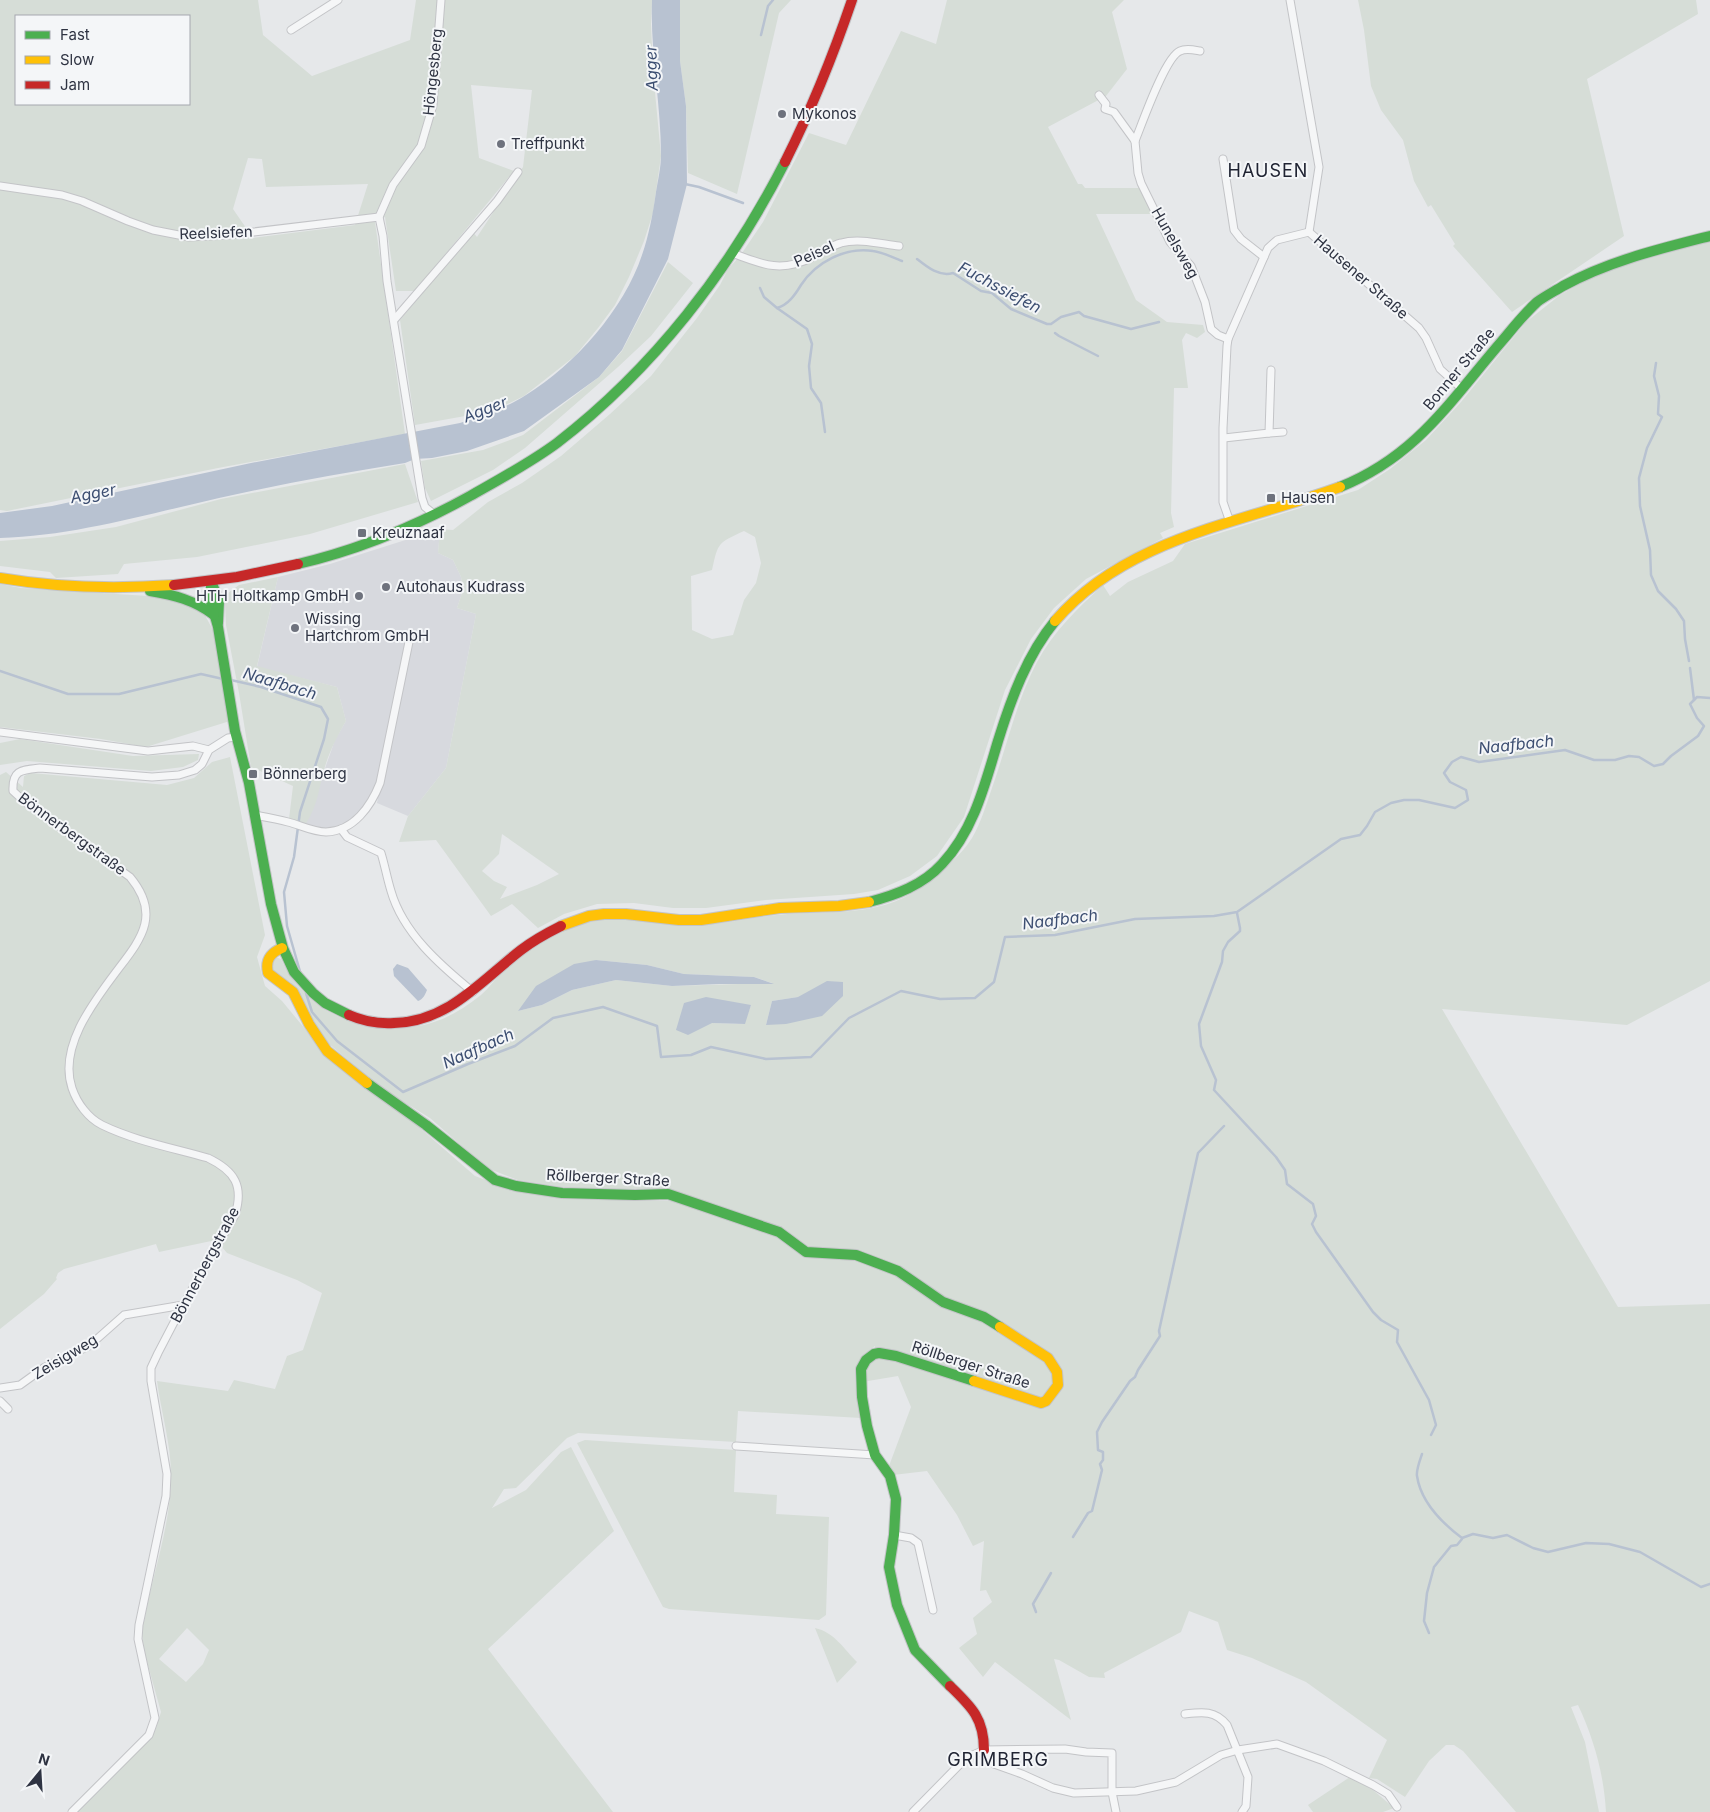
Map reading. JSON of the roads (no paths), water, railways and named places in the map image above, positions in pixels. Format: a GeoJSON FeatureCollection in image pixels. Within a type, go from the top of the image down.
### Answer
{"type":"FeatureCollection","features":[{"type":"Feature","properties":{"kind":"street"},"geometry":{"type":"LineString","coordinates":[[291,30],[338,0]]}},
{"type":"Feature","properties":{"kind":"street","name":"Höngesberg"},"geometry":{"type":"LineString","coordinates":[[379,217],[393,186],[421,146],[433,105],[441,0]]}},
{"type":"Feature","properties":{"kind":"street"},"geometry":{"type":"LineString","coordinates":[[0,578],[79,588],[134,588],[211,581],[304,564],[364,546],[435,515],[518,469],[558,442],[596,411],[660,347],[700,298],[732,253],[751,223],[799,135],[820,88],[852,0]]}},
{"type":"Feature","properties":{"kind":"street","name":"Hausener Straße"},"geometry":{"type":"LineString","coordinates":[[1290,0],[1319,167],[1309,232],[1419,328],[1426,338],[1440,368],[1463,390]]}},
{"type":"Feature","properties":{"kind":"street"},"geometry":{"type":"LineString","coordinates":[[1135,141],[1167,64],[1180,50],[1200,51]]}},
{"type":"Feature","properties":{"kind":"street"},"geometry":{"type":"LineString","coordinates":[[1100,95],[1106,104],[1105,109],[1114,112],[1135,141]]}},
{"type":"Feature","properties":{"kind":"street","name":"Hunelsweg"},"geometry":{"type":"LineString","coordinates":[[1135,141],[1138,174],[1141,183],[1170,242],[1191,266],[1205,302],[1211,329],[1218,335],[1228,339]]}},
{"type":"Feature","properties":{"kind":"street"},"geometry":{"type":"LineString","coordinates":[[1223,159],[1234,230],[1241,239],[1264,257]]}},
{"type":"Feature","properties":{"kind":"street"},"geometry":{"type":"LineString","coordinates":[[394,320],[502,196],[518,172]]}},
{"type":"Feature","properties":{"kind":"street","name":"Reelsiefen"},"geometry":{"type":"LineString","coordinates":[[0,186],[62,195],[82,201],[153,230],[189,237],[228,235],[379,217]]}},
{"type":"Feature","properties":{"kind":"street"},"geometry":{"type":"LineString","coordinates":[[379,217],[383,236],[387,282],[420,489],[425,508],[435,515]]}},
{"type":"Feature","properties":{"kind":"street"},"geometry":{"type":"LineString","coordinates":[[1230,522],[1223,502],[1223,406],[1228,339],[1268,248],[1277,240],[1309,232]]}},
{"type":"Feature","properties":{"kind":"street","name":"Bonner Straße"},"geometry":{"type":"LineString","coordinates":[[473,992],[503,965],[542,935],[567,923],[602,914],[633,914],[690,920],[724,918],[780,908],[855,906],[880,900],[905,890],[928,876],[952,853],[975,814],[988,781],[1004,722],[1023,674],[1046,632],[1082,595],[1132,560],[1183,536],[1348,484],[1386,464],[1410,446],[1453,403],[1486,359],[1539,301],[1581,275],[1630,256],[1710,236]]}},
{"type":"Feature","properties":{"kind":"street","name":"Peisel"},"geometry":{"type":"LineString","coordinates":[[732,253],[766,266],[782,267],[801,263],[840,243],[862,241],[899,246]]}},
{"type":"Feature","properties":{"kind":"street"},"geometry":{"type":"LineString","coordinates":[[1269,433],[1271,370]]}},
{"type":"Feature","properties":{"kind":"street"},"geometry":{"type":"LineString","coordinates":[[1224,438],[1283,432]]}},
{"type":"Feature","properties":{"kind":"street"},"geometry":{"type":"LineString","coordinates":[[211,581],[210,604],[216,620],[236,736],[248,783],[274,916],[287,961],[300,980],[312,991],[339,1012],[356,1019],[388,1023],[423,1019],[458,1003],[473,992],[436,960],[404,920],[390,891],[388,876],[381,853],[347,837],[341,830]]}},
{"type":"Feature","properties":{"kind":"street"},"geometry":{"type":"LineString","coordinates":[[134,588],[178,596],[198,603],[216,620]]}},
{"type":"Feature","properties":{"kind":"street"},"geometry":{"type":"LineString","coordinates":[[254,815],[325,832],[341,830],[353,822],[372,802],[380,782],[410,636]]}},
{"type":"Feature","properties":{"kind":"street"},"geometry":{"type":"LineString","coordinates":[[0,732],[148,751],[193,746],[209,750]]}},
{"type":"Feature","properties":{"kind":"street"},"geometry":{"type":"LineString","coordinates":[[388,742],[397,733]]}},
{"type":"Feature","properties":{"kind":"street","name":"Bönnerbergstraße"},"geometry":{"type":"LineString","coordinates":[[72,1812],[149,1735],[155,1718],[138,1639],[139,1625],[166,1496],[166,1474],[151,1382],[151,1368],[183,1305],[235,1215],[239,1202],[237,1183],[230,1172],[220,1164],[208,1158],[125,1134],[102,1125],[88,1115],[79,1104],[70,1082],[68,1070],[72,1044],[77,1032],[99,997],[135,948],[141,936],[146,907],[139,888],[130,877],[25,802],[13,791],[12,780],[17,773],[28,769],[40,768],[152,777],[179,775],[195,770],[202,764],[209,750],[228,738],[236,736]]}},
{"type":"Feature","properties":{"kind":"street","name":"Röllberger Straße"},"geometry":{"type":"LineString","coordinates":[[282,948],[274,951],[269,957],[266,965],[268,973],[293,992],[309,1024],[327,1051],[355,1074],[426,1125],[495,1180],[516,1186],[562,1193],[668,1194],[779,1232],[806,1252],[856,1255],[898,1272],[943,1302],[984,1317],[1048,1358],[1057,1372],[1058,1385],[1046,1401],[1041,1403],[896,1356],[878,1352],[866,1360],[861,1370],[866,1426],[875,1455],[890,1476],[895,1492],[894,1535],[889,1567],[897,1605],[915,1650],[967,1702],[977,1717],[984,1733],[984,1750]]}},
{"type":"Feature","properties":{"kind":"street","name":"Zeisigweg"},"geometry":{"type":"LineString","coordinates":[[0,1388],[20,1385],[45,1367],[89,1346],[124,1316],[183,1305]]}},
{"type":"Feature","properties":{"kind":"street"},"geometry":{"type":"LineString","coordinates":[[0,1401],[8,1409]]}},
{"type":"Feature","properties":{"kind":"street"},"geometry":{"type":"LineString","coordinates":[[736,1446],[875,1455]]}},
{"type":"Feature","properties":{"kind":"street"},"geometry":{"type":"LineString","coordinates":[[894,1535],[911,1538],[918,1544],[933,1610]]}},
{"type":"Feature","properties":{"kind":"street"},"geometry":{"type":"LineString","coordinates":[[1185,1714],[1206,1712],[1222,1719],[1227,1725],[1248,1778],[1246,1806],[1242,1812]]}},
{"type":"Feature","properties":{"kind":"street"},"geometry":{"type":"LineString","coordinates":[[984,1750],[994,1764],[1053,1788],[1074,1793],[1136,1791],[1176,1782],[1221,1755],[1274,1744],[1324,1761],[1373,1785],[1388,1794],[1397,1807]]}},
{"type":"Feature","properties":{"kind":"street"},"geometry":{"type":"LineString","coordinates":[[913,1812],[966,1758],[984,1750],[1065,1749],[1112,1753],[1112,1792],[1116,1812]]}},
{"type":"Feature","properties":{"kind":"water"},"geometry":{"type":"Polygon","coordinates":[[[652,0],[680,0],[680,61],[686,106],[687,184],[668,259],[622,350],[599,377],[524,431],[467,451],[432,458],[415,459],[405,463],[266,488],[83,529],[0,538],[0,513],[52,506],[251,463],[460,423],[510,404],[544,383],[579,352],[610,315],[634,275],[649,232],[661,155],[652,0]]]}},
{"type":"Feature","properties":{"kind":"water"},"geometry":{"type":"Polygon","coordinates":[[[596,960],[647,965],[684,974],[754,977],[774,984],[672,986],[616,980],[572,990],[542,1005],[518,1011],[536,986],[574,964],[596,960]]]}},
{"type":"Feature","properties":{"kind":"water"},"geometry":{"type":"Polygon","coordinates":[[[397,964],[408,968],[427,990],[424,997],[420,1000],[418,1001],[394,976],[393,969],[397,964]]]}},
{"type":"Feature","properties":{"kind":"water"},"geometry":{"type":"Polygon","coordinates":[[[827,981],[843,982],[843,996],[822,1016],[786,1024],[766,1025],[772,1001],[798,997],[827,981]]]}},
{"type":"Feature","properties":{"kind":"water"},"geometry":{"type":"Polygon","coordinates":[[[706,997],[751,1005],[745,1024],[712,1023],[688,1035],[676,1030],[684,1003],[706,997]]]}},
{"type":"Feature","properties":{"kind":"waterway"},"geometry":{"type":"LineString","coordinates":[[761,35],[768,6],[773,0]]}},
{"type":"Feature","properties":{"kind":"waterway"},"geometry":{"type":"LineString","coordinates":[[685,184],[699,187],[743,203]]}},
{"type":"Feature","properties":{"kind":"waterway","name":"Fuchssiefen"},"geometry":{"type":"LineString","coordinates":[[760,288],[764,297],[777,308],[785,305],[791,299],[815,269],[842,254],[862,250],[873,251],[902,261]]}},
{"type":"Feature","properties":{"kind":"waterway","name":"Fuchssiefen"},"geometry":{"type":"LineString","coordinates":[[917,259],[929,268],[943,274],[953,273],[981,291],[992,293],[1011,309],[1047,324],[1051,324],[1061,317],[1079,312],[1084,316],[1131,329],[1159,322]]}},
{"type":"Feature","properties":{"kind":"waterway"},"geometry":{"type":"LineString","coordinates":[[777,308],[807,329],[812,344],[809,366],[811,388],[821,403],[825,432]]}},
{"type":"Feature","properties":{"kind":"waterway"},"geometry":{"type":"LineString","coordinates":[[1055,333],[1098,356]]}},
{"type":"Feature","properties":{"kind":"waterway"},"geometry":{"type":"LineString","coordinates":[[1656,363],[1654,376],[1659,396],[1658,414],[1662,417],[1647,448],[1639,478],[1640,506],[1650,550],[1651,575],[1658,591],[1676,609],[1684,621],[1689,661]]}},
{"type":"Feature","properties":{"kind":"waterway"},"geometry":{"type":"LineString","coordinates":[[1690,668],[1694,700]]}},
{"type":"Feature","properties":{"kind":"waterway","name":"Naafbach"},"geometry":{"type":"LineString","coordinates":[[0,671],[68,694],[119,694],[201,674],[223,679]]}},
{"type":"Feature","properties":{"kind":"waterway","name":"Naafbach"},"geometry":{"type":"LineString","coordinates":[[231,680],[261,687],[321,707],[328,719],[324,739],[300,812],[294,857],[284,892],[287,926],[301,975]]}},
{"type":"Feature","properties":{"kind":"waterway","name":"Naafbach"},"geometry":{"type":"LineString","coordinates":[[306,993],[312,1012],[337,1041],[403,1092],[515,1046],[553,1018],[603,1007],[657,1026],[661,1057],[691,1055],[711,1047],[766,1059],[811,1057],[849,1018],[901,991],[940,999],[975,998],[994,982],[1005,937],[1055,935],[1135,919],[1214,916],[1237,912],[1341,839],[1360,835],[1375,812],[1391,803],[1404,800],[1419,800],[1455,808],[1468,800],[1466,790],[1450,782],[1444,773],[1452,762],[1461,757],[1479,762],[1565,750],[1594,760],[1615,760],[1629,756],[1639,757],[1654,766],[1663,764],[1698,736],[1704,726],[1697,718],[1690,704],[1697,697],[1710,698]]}},
{"type":"Feature","properties":{"kind":"waterway"},"geometry":{"type":"LineString","coordinates":[[1237,913],[1240,931],[1228,942],[1223,951],[1222,962],[1199,1024],[1201,1046],[1216,1080],[1214,1090],[1276,1157],[1285,1170],[1287,1184],[1313,1204],[1316,1216],[1312,1224],[1316,1232],[1373,1312],[1381,1320],[1398,1330],[1397,1342],[1429,1400],[1436,1425],[1431,1435]]}},
{"type":"Feature","properties":{"kind":"waterway"},"geometry":{"type":"LineString","coordinates":[[1073,1537],[1088,1513],[1092,1511],[1102,1470],[1100,1464],[1103,1460],[1103,1452],[1098,1450],[1097,1432],[1130,1381],[1135,1377],[1160,1336],[1159,1331],[1198,1153],[1224,1126]]}},
{"type":"Feature","properties":{"kind":"waterway"},"geometry":{"type":"LineString","coordinates":[[1422,1454],[1417,1474],[1423,1495],[1440,1519],[1462,1538],[1473,1534],[1493,1538],[1507,1535],[1533,1548],[1548,1552],[1586,1543],[1609,1544],[1640,1552],[1701,1587],[1710,1584]]}},
{"type":"Feature","properties":{"kind":"waterway"},"geometry":{"type":"LineString","coordinates":[[1429,1633],[1424,1621],[1427,1593],[1434,1567],[1451,1546],[1457,1545],[1462,1539]]}},
{"type":"Feature","properties":{"kind":"waterway"},"geometry":{"type":"LineString","coordinates":[[1036,1612],[1033,1604],[1051,1573]]}},
{"type":"Feature","properties":{"kind":"place","name":"Mykonos"},"geometry":{"type":"Point","coordinates":[782,114]}},
{"type":"Feature","properties":{"kind":"place","name":"Treffpunkt"},"geometry":{"type":"Point","coordinates":[501,144]}},
{"type":"Feature","properties":{"kind":"place","name":"Hausen"},"geometry":{"type":"Point","coordinates":[1271,498]}},
{"type":"Feature","properties":{"kind":"place","name":"Kreuznaaf"},"geometry":{"type":"Point","coordinates":[362,533]}},
{"type":"Feature","properties":{"kind":"place","name":"Autohaus Kudrass"},"geometry":{"type":"Point","coordinates":[386,587]}},
{"type":"Feature","properties":{"kind":"place","name":"HTH Holtkamp GmbH"},"geometry":{"type":"Point","coordinates":[359,596]}},
{"type":"Feature","properties":{"kind":"place","name":"Wissing Hartchrom GmbH"},"geometry":{"type":"Point","coordinates":[295,628]}},
{"type":"Feature","properties":{"kind":"place","name":"Bönnerberg"},"geometry":{"type":"Point","coordinates":[253,774]}},
{"type":"Feature","properties":{"kind":"district","name":"HAUSEN"},"geometry":{"type":"Point","coordinates":[1268,171]}},
{"type":"Feature","properties":{"kind":"district","name":"GRIMBERG"},"geometry":{"type":"Point","coordinates":[998,1760]}},
{"type":"Feature","properties":{"kind":"water label","name":"Agger"},"geometry":{"type":"Point","coordinates":[651,68]}},
{"type":"Feature","properties":{"kind":"water label","name":"Agger"},"geometry":{"type":"Point","coordinates":[485,409]}},
{"type":"Feature","properties":{"kind":"water label","name":"Agger"},"geometry":{"type":"Point","coordinates":[93,493]}}]}
